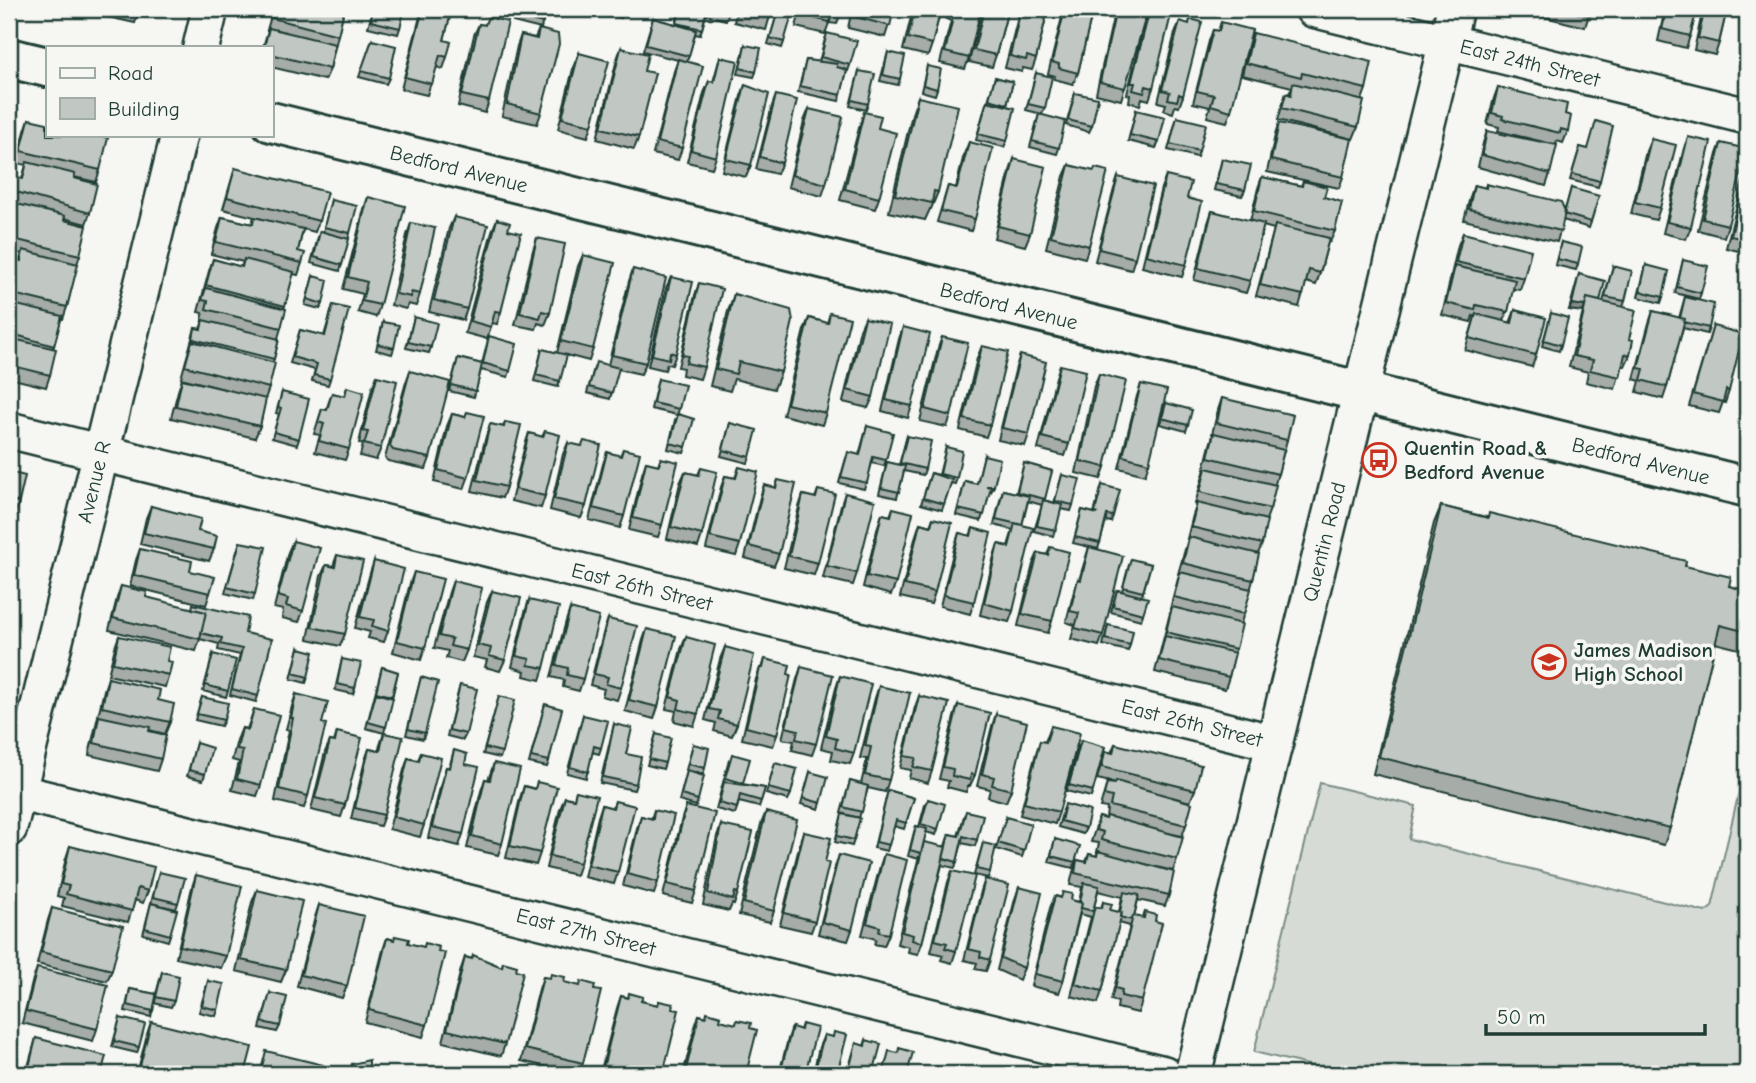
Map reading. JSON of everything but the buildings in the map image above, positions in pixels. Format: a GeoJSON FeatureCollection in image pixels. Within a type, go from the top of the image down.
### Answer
{"type":"FeatureCollection","features":[{"type":"Feature","properties":{"kind":"main road"},"geometry":{"type":"LineString","coordinates":[[9,58],[46,67]]}},
{"type":"Feature","properties":{"kind":"main road","name":"Bedford Avenue"},"geometry":{"type":"LineString","coordinates":[[273,122],[1747,487]]}},
{"type":"Feature","properties":{"kind":"street"},"geometry":{"type":"LineString","coordinates":[[201,46],[210,9]]}},
{"type":"Feature","properties":{"kind":"street","name":"East 24th Street"},"geometry":{"type":"LineString","coordinates":[[1313,9],[1747,116]]}},
{"type":"Feature","properties":{"kind":"street","name":"Quentin Road"},"geometry":{"type":"LineString","coordinates":[[1193,1074],[1455,9]]}},
{"type":"Feature","properties":{"kind":"street","name":"Avenue R"},"geometry":{"type":"LineString","coordinates":[[9,828],[13,791],[101,453],[179,136]]}},
{"type":"Feature","properties":{"kind":"street","name":"East 26th Street"},"geometry":{"type":"LineString","coordinates":[[9,430],[1275,743]]}},
{"type":"Feature","properties":{"kind":"street","name":"East 27th Street"},"geometry":{"type":"LineString","coordinates":[[13,791],[1164,1074]]}},
{"type":"Feature","properties":{"kind":"shaded area"},"geometry":{"type":"Polygon","coordinates":[[[1747,775],[1747,1074],[1346,1074],[1254,1052],[1320,783],[1416,806],[1409,839],[1705,912],[1712,907],[1742,779],[1747,775]]]}},
{"type":"Feature","properties":{"kind":"place","name":"Quentin Road & Bedford Avenue"},"geometry":{"type":"Point","coordinates":[1379,460]}},
{"type":"Feature","properties":{"kind":"place","name":"James Madison High School"},"geometry":{"type":"Point","coordinates":[1549,662]}}]}
